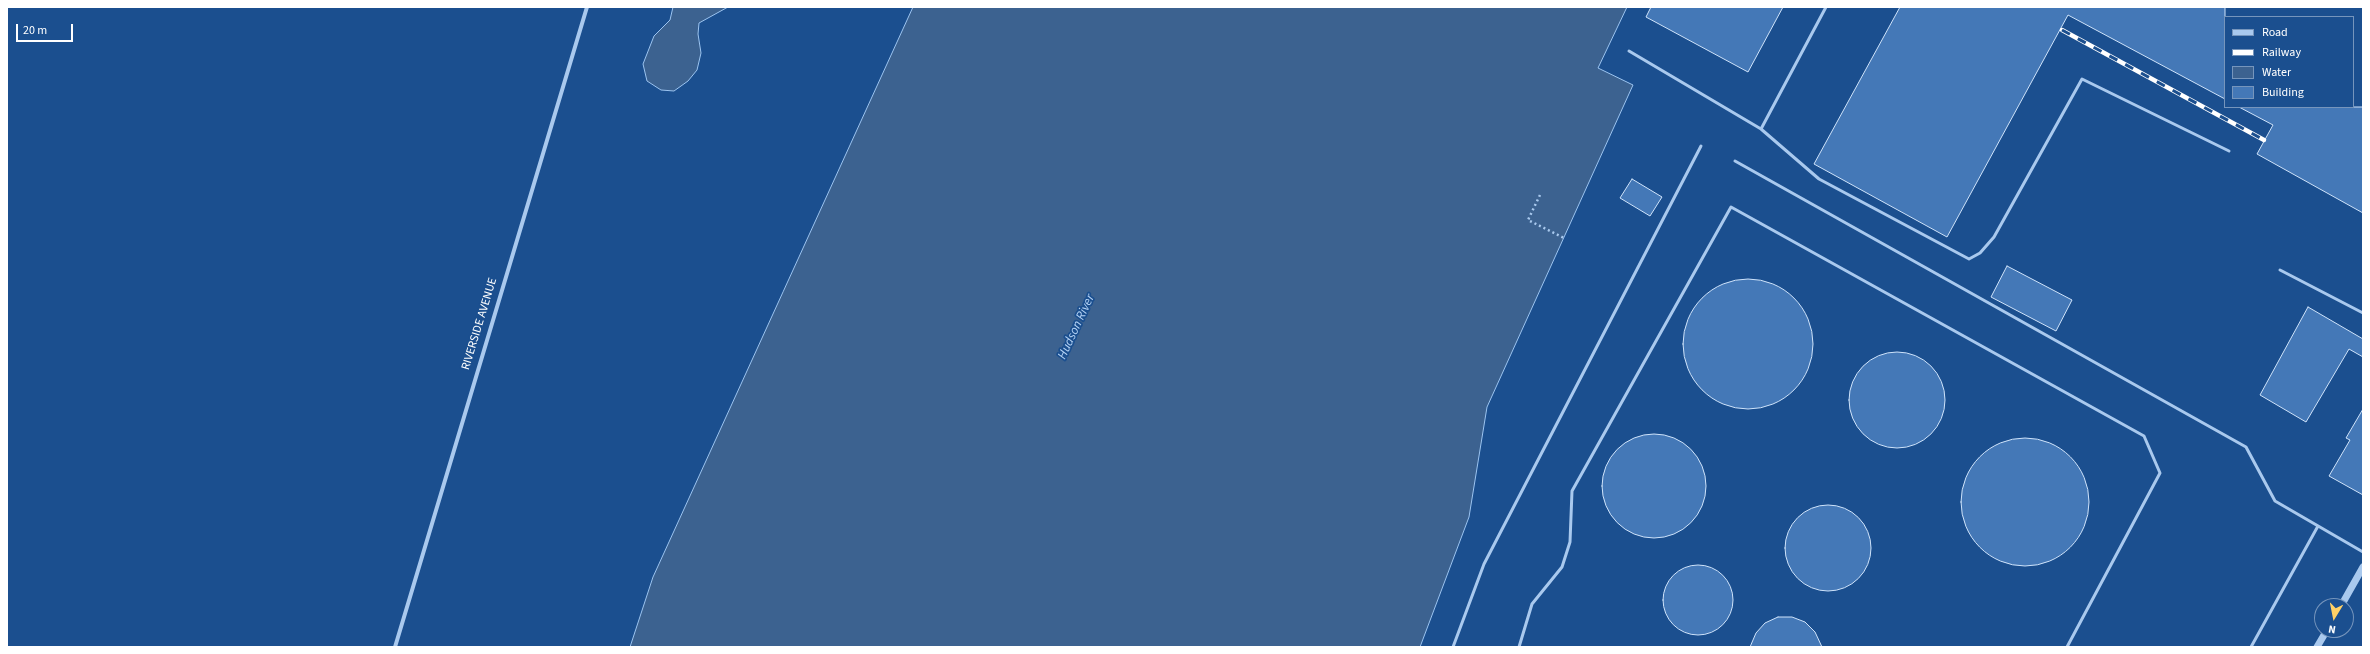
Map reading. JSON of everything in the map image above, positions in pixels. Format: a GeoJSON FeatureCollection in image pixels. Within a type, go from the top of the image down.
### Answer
{"type":"FeatureCollection","features":[{"type":"Feature","properties":{"kind":"street","name":"RIVERSIDE AVENUE"},"geometry":{"type":"LineString","coordinates":[[395,647],[587,7]]}},
{"type":"Feature","properties":{"kind":"street"},"geometry":{"type":"LineString","coordinates":[[2346,598],[2363,567]]}},
{"type":"Feature","properties":{"kind":"street"},"geometry":{"type":"LineString","coordinates":[[2317,647],[2322,638]]}},
{"type":"Feature","properties":{"kind":"lane"},"geometry":{"type":"LineString","coordinates":[[1761,129],[1826,7]]}},
{"type":"Feature","properties":{"kind":"lane"},"geometry":{"type":"LineString","coordinates":[[1629,51],[1761,129],[1819,179],[1969,259],[1980,253],[1994,237],[2082,79],[2230,151]]}},
{"type":"Feature","properties":{"kind":"lane"},"geometry":{"type":"LineString","coordinates":[[1453,647],[1484,564],[1701,146]]}},
{"type":"Feature","properties":{"kind":"lane"},"geometry":{"type":"LineString","coordinates":[[1735,161],[2246,447],[2276,501],[2363,552]]}},
{"type":"Feature","properties":{"kind":"lane"},"geometry":{"type":"LineString","coordinates":[[1519,647],[1532,604],[1562,567],[1570,542],[1572,491],[1731,207],[2144,436],[2160,473],[2067,647]]}},
{"type":"Feature","properties":{"kind":"lane"},"geometry":{"type":"LineString","coordinates":[[2280,270],[2363,313]]}},
{"type":"Feature","properties":{"kind":"lane"},"geometry":{"type":"LineString","coordinates":[[2251,647],[2318,526]]}},
{"type":"Feature","properties":{"kind":"path"},"geometry":{"type":"LineString","coordinates":[[1540,195],[1528,220],[1564,238]]}},
{"type":"Feature","properties":{"kind":"water"},"geometry":{"type":"Polygon","coordinates":[[[673,7],[728,7],[699,23],[698,34],[701,53],[697,70],[688,81],[674,91],[661,90],[647,81],[643,64],[654,36],[670,20],[673,7]]]}},
{"type":"Feature","properties":{"kind":"water","name":"Hudson River"},"geometry":{"type":"Polygon","coordinates":[[[913,7],[1627,7],[1598,68],[1633,85],[1487,407],[1469,517],[1420,647],[630,647],[653,577],[913,7]]]}},
{"type":"Feature","properties":{"kind":"building"},"geometry":{"type":"Polygon","coordinates":[[[1651,7],[1783,7],[1748,72],[1646,17],[1651,7]]]}},
{"type":"Feature","properties":{"kind":"building"},"geometry":{"type":"Polygon","coordinates":[[[1900,7],[2225,7],[2224,98],[2068,15],[1947,237],[1814,164],[1900,7]]]}},
{"type":"Feature","properties":{"kind":"building"},"geometry":{"type":"Polygon","coordinates":[[[2363,107],[2363,213],[2257,154],[2273,125],[2241,108],[2363,107]]]}},
{"type":"Feature","properties":{"kind":"building"},"geometry":{"type":"Polygon","coordinates":[[[1632,179],[1662,197],[1650,216],[1620,198],[1632,179]]]}},
{"type":"Feature","properties":{"kind":"building"},"geometry":{"type":"Polygon","coordinates":[[[2007,266],[2072,300],[2056,331],[1991,297],[2007,266]]]}},
{"type":"Feature","properties":{"kind":"building"},"geometry":{"type":"Polygon","coordinates":[[[1748,279],[1773,284],[1794,298],[1808,319],[1813,344],[1808,369],[1794,390],[1773,404],[1748,409],[1723,404],[1702,390],[1688,369],[1683,344],[1688,319],[1702,298],[1723,284],[1748,279]]]}},
{"type":"Feature","properties":{"kind":"building"},"geometry":{"type":"Polygon","coordinates":[[[2308,307],[2363,339],[2363,357],[2349,349],[2306,422],[2260,395],[2308,307]]]}},
{"type":"Feature","properties":{"kind":"building"},"geometry":{"type":"Polygon","coordinates":[[[1897,352],[1915,356],[1931,366],[1941,382],[1945,400],[1941,418],[1931,434],[1915,444],[1897,448],[1879,444],[1863,434],[1853,418],[1849,400],[1853,382],[1863,366],[1879,356],[1897,352]]]}},
{"type":"Feature","properties":{"kind":"building"},"geometry":{"type":"Polygon","coordinates":[[[2363,409],[2363,495],[2329,476],[2350,440],[2346,438],[2363,409]]]}},
{"type":"Feature","properties":{"kind":"building"},"geometry":{"type":"Polygon","coordinates":[[[1654,434],[1674,438],[1691,449],[1702,466],[1706,486],[1702,506],[1691,523],[1674,534],[1654,538],[1634,534],[1617,523],[1606,506],[1602,486],[1606,466],[1617,449],[1634,438],[1654,434]]]}},
{"type":"Feature","properties":{"kind":"building"},"geometry":{"type":"Polygon","coordinates":[[[2031,438],[2055,445],[2066,452],[2075,461],[2084,477],[2088,489],[2088,515],[2082,532],[2075,543],[2066,552],[2055,559],[2038,565],[2019,566],[1995,559],[1984,552],[1975,543],[1968,532],[1962,515],[1961,496],[1968,472],[1975,461],[1984,452],[1995,445],[2012,439],[2031,438]]]}},
{"type":"Feature","properties":{"kind":"building"},"geometry":{"type":"Polygon","coordinates":[[[1828,505],[1845,508],[1859,517],[1868,531],[1871,548],[1868,565],[1859,579],[1845,588],[1828,591],[1811,588],[1797,579],[1788,565],[1785,548],[1788,531],[1797,517],[1811,508],[1828,505]]]}},
{"type":"Feature","properties":{"kind":"building"},"geometry":{"type":"Polygon","coordinates":[[[1698,565],[1711,568],[1723,575],[1730,587],[1733,600],[1730,613],[1723,625],[1711,632],[1698,635],[1685,632],[1673,625],[1666,613],[1663,600],[1666,587],[1673,575],[1685,568],[1698,565]]]}},
{"type":"Feature","properties":{"kind":"building"},"geometry":{"type":"Polygon","coordinates":[[[1778,617],[1792,617],[1805,622],[1815,632],[1822,647],[1750,647],[1756,633],[1765,623],[1778,617]]]}},
{"type":"Feature","properties":{"kind":"railway"},"geometry":{"type":"LineString","coordinates":[[2062,30],[2264,140]]}}]}
